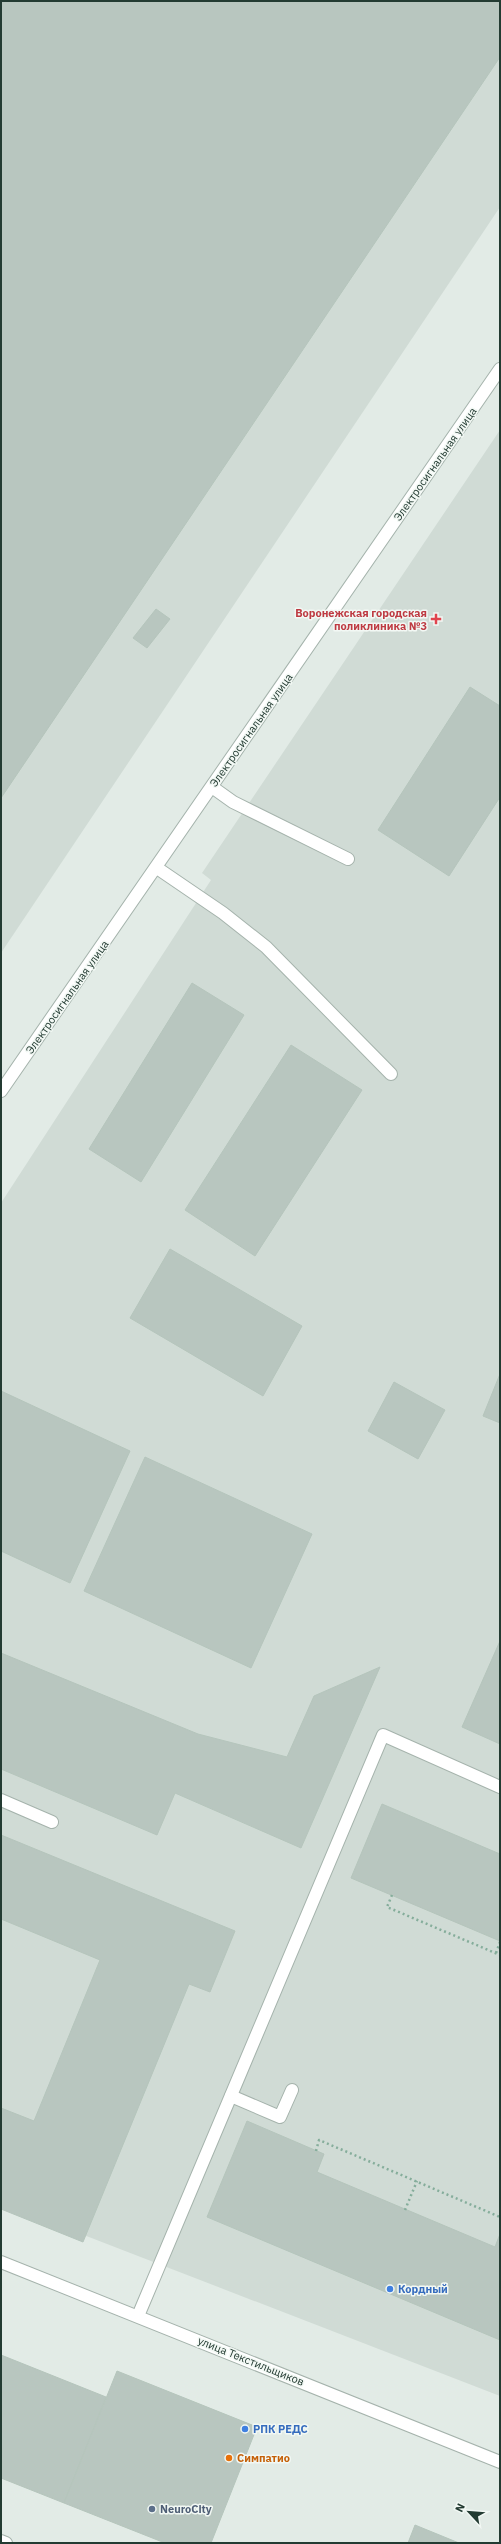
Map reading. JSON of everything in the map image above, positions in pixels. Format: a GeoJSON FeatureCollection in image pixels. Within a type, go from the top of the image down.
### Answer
{"type":"FeatureCollection","features":[{"type":"Feature","properties":{"kind":"street","name":"Электросигнальная улица"},"geometry":{"type":"LineString","coordinates":[[1,1091],[500,369]]}},
{"type":"Feature","properties":{"kind":"street"},"geometry":{"type":"LineString","coordinates":[[212,787],[234,802],[348,859]]}},
{"type":"Feature","properties":{"kind":"street"},"geometry":{"type":"LineString","coordinates":[[156,868],[223,913],[266,947],[391,1074]]}},
{"type":"Feature","properties":{"kind":"street"},"geometry":{"type":"LineString","coordinates":[[138,2316],[383,1735],[500,1787]]}},
{"type":"Feature","properties":{"kind":"street"},"geometry":{"type":"LineString","coordinates":[[1,1800],[52,1822]]}},
{"type":"Feature","properties":{"kind":"street"},"geometry":{"type":"LineString","coordinates":[[231,2096],[280,2117],[292,2090]]}},
{"type":"Feature","properties":{"kind":"street","name":"улица Текстильщиков"},"geometry":{"type":"LineString","coordinates":[[1,2262],[500,2462]]}},
{"type":"Feature","properties":{"kind":"street"},"geometry":{"type":"LineString","coordinates":[[1,2541],[6,2543]]}},
{"type":"Feature","properties":{"kind":"path"},"geometry":{"type":"LineString","coordinates":[[392,1895],[388,1907],[500,1955]]}},
{"type":"Feature","properties":{"kind":"path"},"geometry":{"type":"LineString","coordinates":[[496,1953],[500,1942]]}},
{"type":"Feature","properties":{"kind":"path"},"geometry":{"type":"LineString","coordinates":[[316,2151],[318,2140],[500,2217]]}},
{"type":"Feature","properties":{"kind":"path"},"geometry":{"type":"LineString","coordinates":[[405,2210],[416,2181]]}},
{"type":"Feature","properties":{"kind":"shaded area"},"geometry":{"type":"Polygon","coordinates":[[[1,1],[500,1],[500,207],[1,953],[1,1]]]}},
{"type":"Feature","properties":{"kind":"shaded area"},"geometry":{"type":"Polygon","coordinates":[[[500,430],[500,2396],[1,2203],[1,1203],[211,880],[202,873],[500,430]]]}},
{"type":"Feature","properties":{"kind":"building"},"geometry":{"type":"Polygon","coordinates":[[[1,1],[500,1],[500,57],[1,798],[1,1]]]}},
{"type":"Feature","properties":{"kind":"building"},"geometry":{"type":"Polygon","coordinates":[[[156,609],[170,619],[147,648],[133,638],[156,609]]]}},
{"type":"Feature","properties":{"kind":"building"},"geometry":{"type":"Polygon","coordinates":[[[470,687],[500,706],[500,797],[449,876],[378,830],[470,687]]]}},
{"type":"Feature","properties":{"kind":"building"},"geometry":{"type":"Polygon","coordinates":[[[192,983],[244,1015],[141,1182],[89,1149],[192,983]]]}},
{"type":"Feature","properties":{"kind":"building"},"geometry":{"type":"Polygon","coordinates":[[[291,1045],[362,1090],[255,1256],[185,1210],[291,1045]]]}},
{"type":"Feature","properties":{"kind":"building"},"geometry":{"type":"Polygon","coordinates":[[[170,1249],[302,1326],[263,1396],[130,1318],[170,1249]]]}},
{"type":"Feature","properties":{"kind":"building"},"geometry":{"type":"Polygon","coordinates":[[[500,1374],[500,1423],[483,1416],[500,1374]]]}},
{"type":"Feature","properties":{"kind":"building"},"geometry":{"type":"Polygon","coordinates":[[[394,1382],[445,1410],[418,1459],[368,1431],[394,1382]]]}},
{"type":"Feature","properties":{"kind":"building"},"geometry":{"type":"Polygon","coordinates":[[[1,1391],[130,1451],[70,1583],[1,1551],[1,1391]]]}},
{"type":"Feature","properties":{"kind":"building"},"geometry":{"type":"Polygon","coordinates":[[[145,1457],[312,1534],[251,1668],[84,1591],[145,1457]]]}},
{"type":"Feature","properties":{"kind":"building"},"geometry":{"type":"Polygon","coordinates":[[[500,1641],[500,1744],[462,1727],[500,1641]]]}},
{"type":"Feature","properties":{"kind":"building"},"geometry":{"type":"Polygon","coordinates":[[[1,1653],[198,1734],[287,1757],[314,1696],[380,1667],[301,1848],[175,1793],[157,1835],[1,1769],[1,1653]]]}},
{"type":"Feature","properties":{"kind":"building"},"geometry":{"type":"Polygon","coordinates":[[[382,1804],[500,1854],[500,1941],[351,1878],[382,1804]]]}},
{"type":"Feature","properties":{"kind":"building"},"geometry":{"type":"Polygon","coordinates":[[[1,1835],[235,1931],[210,1992],[189,1984],[83,2242],[1,2209],[1,2108],[34,2121],[100,1960],[1,1919],[1,1835]]]}},
{"type":"Feature","properties":{"kind":"building"},"geometry":{"type":"Polygon","coordinates":[[[247,2121],[324,2154],[317,2172],[495,2247],[500,2234],[500,2340],[207,2217],[247,2121]]]}},
{"type":"Feature","properties":{"kind":"building"},"geometry":{"type":"Polygon","coordinates":[[[1,2355],[106,2397],[64,2503],[1,2478],[1,2355]]]}},
{"type":"Feature","properties":{"kind":"building"},"geometry":{"type":"Polygon","coordinates":[[[117,2371],[257,2427],[211,2543],[165,2543],[64,2503],[117,2371]]]}},
{"type":"Feature","properties":{"kind":"building"},"geometry":{"type":"Polygon","coordinates":[[[415,2525],[459,2543],[408,2543],[415,2525]]]}},
{"type":"Feature","properties":{"kind":"place","name":"Воронежская городская поликлиника №3"},"geometry":{"type":"Point","coordinates":[436,619]}},
{"type":"Feature","properties":{"kind":"place","name":"Кордный"},"geometry":{"type":"Point","coordinates":[390,2289]}},
{"type":"Feature","properties":{"kind":"place","name":"РПК РЕДС"},"geometry":{"type":"Point","coordinates":[245,2429]}},
{"type":"Feature","properties":{"kind":"place","name":"Симпатио"},"geometry":{"type":"Point","coordinates":[229,2458]}},
{"type":"Feature","properties":{"kind":"place","name":"NeuroCity"},"geometry":{"type":"Point","coordinates":[152,2509]}}]}
